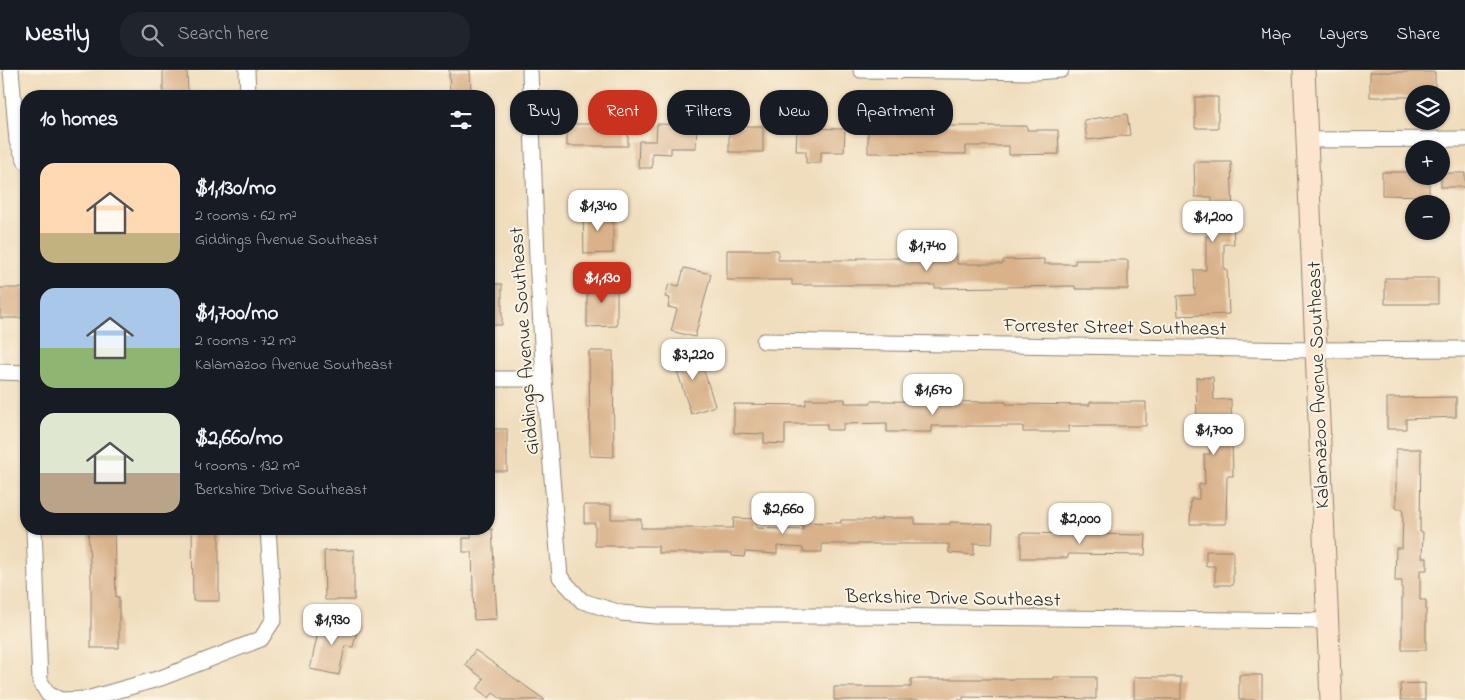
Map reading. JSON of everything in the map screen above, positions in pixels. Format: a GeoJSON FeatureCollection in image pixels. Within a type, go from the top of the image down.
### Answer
{"type":"FeatureCollection","features":[{"type":"Feature","properties":{"kind":"main road","name":"Kalamazoo Avenue Southeast"},"geometry":{"type":"LineString","coordinates":[[1304,70],[1326,621],[1331,700]]}},
{"type":"Feature","properties":{"kind":"street"},"geometry":{"type":"LineString","coordinates":[[11,70],[17,141],[20,148]]}},
{"type":"Feature","properties":{"kind":"street"},"geometry":{"type":"LineString","coordinates":[[247,70],[248,90]]}},
{"type":"Feature","properties":{"kind":"street","name":"Giddings Avenue Southeast"},"geometry":{"type":"LineString","coordinates":[[530,70],[537,258],[544,379],[560,577],[582,601]]}},
{"type":"Feature","properties":{"kind":"street"},"geometry":{"type":"LineString","coordinates":[[861,70],[1036,72],[1062,70]]}},
{"type":"Feature","properties":{"kind":"street"},"geometry":{"type":"LineString","coordinates":[[1306,140],[1465,139]]}},
{"type":"Feature","properties":{"kind":"street","name":"Forrester Street Southeast"},"geometry":{"type":"LineString","coordinates":[[764,341],[1316,350],[1465,349]]}},
{"type":"Feature","properties":{"kind":"street"},"geometry":{"type":"LineString","coordinates":[[0,372],[20,372]]}},
{"type":"Feature","properties":{"kind":"street"},"geometry":{"type":"LineString","coordinates":[[495,379],[544,379]]}},
{"type":"Feature","properties":{"kind":"street"},"geometry":{"type":"LineString","coordinates":[[34,535],[40,681],[48,694],[61,700],[88,699],[124,690],[219,657],[261,639],[274,619],[268,535]]}},
{"type":"Feature","properties":{"kind":"street","name":"Berkshire Drive Southeast"},"geometry":{"type":"LineString","coordinates":[[582,601],[621,613],[656,616],[890,616],[1326,621]]}},
{"type":"Feature","properties":{"kind":"building"},"geometry":{"type":"Polygon","coordinates":[[[163,70],[187,70],[188,90],[163,90],[163,70]]]}},
{"type":"Feature","properties":{"kind":"building"},"geometry":{"type":"Polygon","coordinates":[[[449,70],[470,70],[471,90],[450,90],[449,70]]]}},
{"type":"Feature","properties":{"kind":"building"},"geometry":{"type":"Polygon","coordinates":[[[1370,72],[1435,72],[1435,85],[1405,85],[1405,97],[1370,97],[1370,72]]]}},
{"type":"Feature","properties":{"kind":"building"},"geometry":{"type":"Polygon","coordinates":[[[1195,97],[1218,97],[1218,128],[1195,128],[1195,97]]]}},
{"type":"Feature","properties":{"kind":"building"},"geometry":{"type":"Polygon","coordinates":[[[1127,114],[1130,135],[1087,140],[1084,120],[1127,114]]]}},
{"type":"Feature","properties":{"kind":"building"},"geometry":{"type":"Polygon","coordinates":[[[578,124],[588,124],[588,135],[628,135],[628,146],[567,146],[567,135],[578,135],[578,124]]]}},
{"type":"Feature","properties":{"kind":"building"},"geometry":{"type":"Polygon","coordinates":[[[657,124],[667,124],[667,135],[697,135],[696,148],[671,148],[671,154],[652,153],[652,168],[638,168],[639,141],[656,141],[657,124]]]}},
{"type":"Feature","properties":{"kind":"building"},"geometry":{"type":"Polygon","coordinates":[[[750,126],[760,126],[760,135],[763,135],[763,152],[729,152],[729,135],[750,135],[750,126]]]}},
{"type":"Feature","properties":{"kind":"building"},"geometry":{"type":"Polygon","coordinates":[[[953,126],[1027,126],[1027,130],[1058,130],[1059,154],[1009,155],[1009,146],[966,146],[966,154],[868,153],[868,135],[953,135],[953,126]]]}},
{"type":"Feature","properties":{"kind":"building"},"geometry":{"type":"Polygon","coordinates":[[[828,129],[838,129],[838,135],[845,135],[844,152],[821,152],[821,163],[806,163],[806,151],[796,151],[797,135],[828,135],[828,129]]]}},
{"type":"Feature","properties":{"kind":"building"},"geometry":{"type":"Polygon","coordinates":[[[1194,162],[1231,162],[1234,244],[1224,244],[1224,269],[1227,269],[1229,314],[1178,316],[1177,296],[1195,295],[1194,270],[1206,270],[1206,236],[1213,236],[1212,197],[1195,197],[1194,162]]]}},
{"type":"Feature","properties":{"kind":"building"},"geometry":{"type":"Polygon","coordinates":[[[1382,172],[1405,172],[1405,185],[1429,185],[1429,195],[1382,195],[1382,172]]]}},
{"type":"Feature","properties":{"kind":"building"},"geometry":{"type":"Polygon","coordinates":[[[1450,173],[1465,173],[1465,187],[1441,187],[1441,185],[1450,185],[1450,173]]]}},
{"type":"Feature","properties":{"kind":"building"},"geometry":{"type":"Polygon","coordinates":[[[583,211],[613,211],[613,253],[584,254],[583,211]]]}},
{"type":"Feature","properties":{"kind":"building"},"geometry":{"type":"Polygon","coordinates":[[[727,250],[778,250],[778,260],[857,260],[857,258],[935,258],[935,256],[957,256],[957,264],[1003,264],[1003,260],[1044,259],[1044,264],[1075,264],[1075,260],[1128,260],[1128,289],[1075,289],[1075,286],[935,288],[935,285],[792,285],[792,280],[727,280],[727,250]]]}},
{"type":"Feature","properties":{"kind":"building"},"geometry":{"type":"Polygon","coordinates":[[[684,268],[711,274],[695,337],[671,331],[677,309],[668,307],[670,298],[665,297],[669,284],[679,286],[684,268]]]}},
{"type":"Feature","properties":{"kind":"building"},"geometry":{"type":"Polygon","coordinates":[[[1385,278],[1438,278],[1438,304],[1385,304],[1385,278]]]}},
{"type":"Feature","properties":{"kind":"building"},"geometry":{"type":"Polygon","coordinates":[[[617,280],[617,326],[587,327],[587,281],[617,280]]]}},
{"type":"Feature","properties":{"kind":"building"},"geometry":{"type":"Polygon","coordinates":[[[495,284],[502,284],[502,325],[495,325],[495,284]]]}},
{"type":"Feature","properties":{"kind":"building"},"geometry":{"type":"Polygon","coordinates":[[[0,288],[20,288],[20,318],[0,318],[0,288]]]}},
{"type":"Feature","properties":{"kind":"building"},"geometry":{"type":"Polygon","coordinates":[[[690,346],[697,366],[702,364],[715,406],[691,414],[671,352],[690,346]]]}},
{"type":"Feature","properties":{"kind":"building"},"geometry":{"type":"Polygon","coordinates":[[[589,351],[613,351],[614,457],[590,456],[589,351]]]}},
{"type":"Feature","properties":{"kind":"building"},"geometry":{"type":"Polygon","coordinates":[[[1213,377],[1214,400],[1231,399],[1233,476],[1227,476],[1226,524],[1190,524],[1191,499],[1199,499],[1199,484],[1205,484],[1204,454],[1210,454],[1209,423],[1197,424],[1196,378],[1213,377]]]}},
{"type":"Feature","properties":{"kind":"building"},"geometry":{"type":"Polygon","coordinates":[[[1456,397],[1456,417],[1406,419],[1406,429],[1387,429],[1387,398],[1456,397]]]}},
{"type":"Feature","properties":{"kind":"building"},"geometry":{"type":"Polygon","coordinates":[[[806,399],[845,399],[845,403],[871,403],[871,401],[1006,402],[1006,404],[1090,405],[1090,402],[1146,402],[1146,426],[1069,426],[1069,432],[1023,432],[1023,426],[932,426],[932,432],[887,432],[887,423],[843,424],[843,430],[827,430],[827,424],[785,424],[785,444],[764,443],[764,434],[734,433],[734,404],[806,405],[806,399]]]}},
{"type":"Feature","properties":{"kind":"building"},"geometry":{"type":"Polygon","coordinates":[[[495,429],[507,429],[507,471],[495,471],[495,429]]]}},
{"type":"Feature","properties":{"kind":"building"},"geometry":{"type":"Polygon","coordinates":[[[1396,449],[1421,449],[1420,532],[1423,532],[1422,558],[1427,558],[1427,570],[1420,570],[1420,600],[1426,600],[1426,650],[1402,650],[1402,581],[1395,581],[1396,548],[1402,548],[1403,509],[1396,509],[1396,449]]]}},
{"type":"Feature","properties":{"kind":"building"},"geometry":{"type":"Polygon","coordinates":[[[584,505],[611,505],[611,519],[641,519],[641,528],[733,528],[734,518],[756,519],[756,528],[803,530],[803,522],[841,523],[841,520],[881,520],[881,518],[915,518],[915,524],[950,524],[950,522],[993,524],[992,544],[974,543],[974,555],[949,553],[949,544],[822,544],[822,552],[803,552],[803,548],[777,546],[777,554],[745,552],[744,557],[732,556],[732,553],[658,553],[658,546],[595,546],[595,523],[584,523],[584,505]]]}},
{"type":"Feature","properties":{"kind":"building"},"geometry":{"type":"Polygon","coordinates":[[[1021,533],[1146,535],[1145,555],[1068,554],[1068,558],[1021,558],[1021,533]]]}},
{"type":"Feature","properties":{"kind":"building"},"geometry":{"type":"Polygon","coordinates":[[[88,535],[114,535],[116,597],[119,597],[119,648],[91,648],[91,578],[88,535]]]}},
{"type":"Feature","properties":{"kind":"building"},"geometry":{"type":"Polygon","coordinates":[[[192,535],[219,535],[219,601],[193,601],[192,535]]]}},
{"type":"Feature","properties":{"kind":"building"},"geometry":{"type":"Polygon","coordinates":[[[471,535],[492,535],[497,619],[474,620],[472,552],[463,552],[463,538],[471,538],[471,535]]]}},
{"type":"Feature","properties":{"kind":"building"},"geometry":{"type":"Polygon","coordinates":[[[354,550],[354,600],[325,600],[324,551],[354,550]]]}},
{"type":"Feature","properties":{"kind":"building"},"geometry":{"type":"Polygon","coordinates":[[[1206,551],[1233,551],[1233,585],[1215,585],[1215,566],[1206,566],[1206,551]]]}},
{"type":"Feature","properties":{"kind":"building"},"geometry":{"type":"Polygon","coordinates":[[[321,619],[358,627],[353,647],[345,646],[339,675],[310,669],[321,619]]]}},
{"type":"Feature","properties":{"kind":"building"},"geometry":{"type":"Polygon","coordinates":[[[475,650],[545,700],[503,700],[493,693],[489,698],[477,689],[484,679],[465,665],[475,650]]]}},
{"type":"Feature","properties":{"kind":"building"},"geometry":{"type":"Polygon","coordinates":[[[1239,675],[1262,675],[1262,700],[1239,700],[1239,675]]]}},
{"type":"Feature","properties":{"kind":"building"},"geometry":{"type":"Polygon","coordinates":[[[1054,677],[1096,677],[1096,699],[963,697],[963,700],[834,700],[834,687],[911,687],[911,679],[1054,679],[1054,677]]]}},
{"type":"Feature","properties":{"kind":"building"},"geometry":{"type":"Polygon","coordinates":[[[1134,677],[1181,677],[1181,699],[1134,699],[1134,677]]]}},
{"type":"Feature","properties":{"kind":"building"},"geometry":{"type":"Polygon","coordinates":[[[1425,683],[1425,700],[1401,700],[1400,684],[1425,683]]]}}]}
